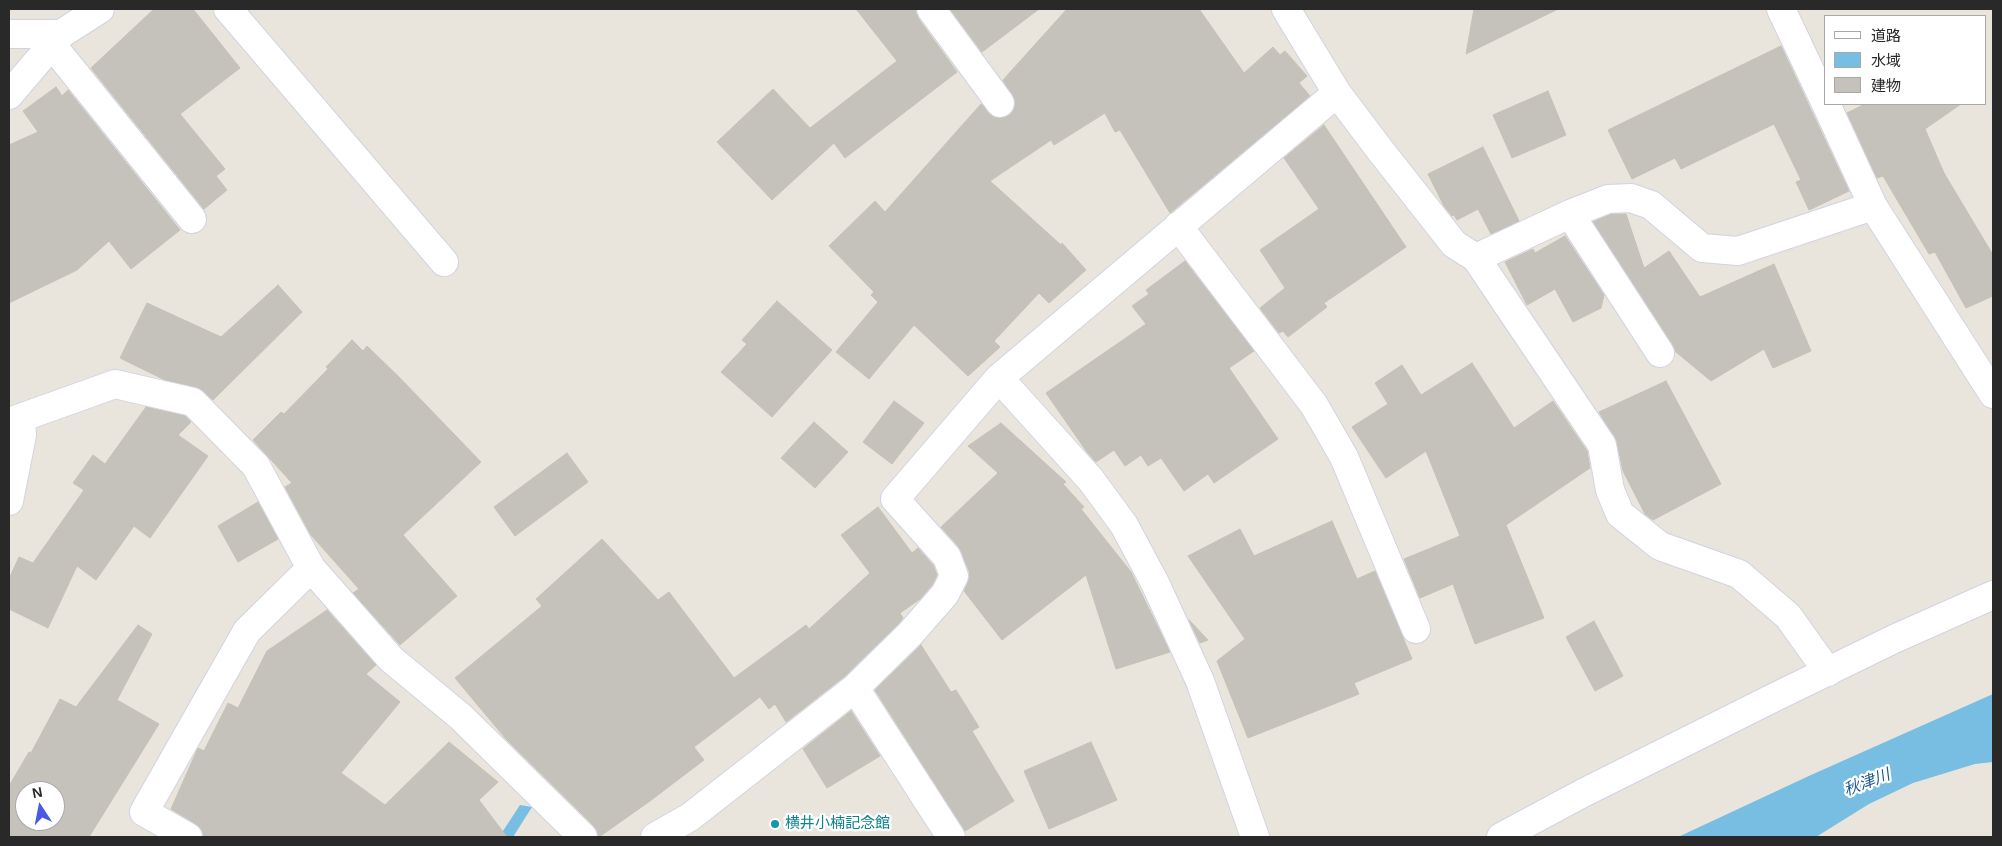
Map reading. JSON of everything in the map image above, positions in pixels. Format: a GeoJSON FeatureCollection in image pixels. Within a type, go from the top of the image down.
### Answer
{"type":"FeatureCollection","features":[{"type":"Feature","properties":{"kind":"street"},"geometry":{"type":"LineString","coordinates":[[9,94],[57,40],[100,9]]}},
{"type":"Feature","properties":{"kind":"street"},"geometry":{"type":"LineString","coordinates":[[228,9],[444,262]]}},
{"type":"Feature","properties":{"kind":"street"},"geometry":{"type":"LineString","coordinates":[[931,9],[1000,103]]}},
{"type":"Feature","properties":{"kind":"street"},"geometry":{"type":"LineString","coordinates":[[1286,9],[1337,93],[1454,244],[1476,258],[1602,445],[1610,490],[1620,514],[1660,546],[1739,574],[1788,616],[1828,672]]}},
{"type":"Feature","properties":{"kind":"street"},"geometry":{"type":"LineString","coordinates":[[1782,9],[1824,100]]}},
{"type":"Feature","properties":{"kind":"street"},"geometry":{"type":"LineString","coordinates":[[9,34],[57,40],[192,219]]}},
{"type":"Feature","properties":{"kind":"street"},"geometry":{"type":"LineString","coordinates":[[655,837],[690,817],[855,688],[910,634],[946,594],[954,576],[947,557],[894,499],[999,378],[1337,93]]}},
{"type":"Feature","properties":{"kind":"street"},"geometry":{"type":"LineString","coordinates":[[1826,105],[1873,206],[1993,394]]}},
{"type":"Feature","properties":{"kind":"street"},"geometry":{"type":"LineString","coordinates":[[1476,258],[1570,214],[1608,199],[1632,198],[1651,205],[1702,248],[1738,251],[1873,206]]}},
{"type":"Feature","properties":{"kind":"street"},"geometry":{"type":"LineString","coordinates":[[1570,214],[1660,353]]}},
{"type":"Feature","properties":{"kind":"street"},"geometry":{"type":"LineString","coordinates":[[1178,226],[1314,406],[1344,457],[1416,628]]}},
{"type":"Feature","properties":{"kind":"street"},"geometry":{"type":"LineString","coordinates":[[999,378],[1091,480],[1124,525],[1154,583],[1200,681],[1255,837]]}},
{"type":"Feature","properties":{"kind":"street"},"geometry":{"type":"LineString","coordinates":[[9,501],[22,435],[15,420],[115,384],[194,402],[256,466],[311,568],[391,659],[461,717],[583,837]]}},
{"type":"Feature","properties":{"kind":"street"},"geometry":{"type":"LineString","coordinates":[[188,837],[144,812],[247,631],[311,568]]}},
{"type":"Feature","properties":{"kind":"street"},"geometry":{"type":"LineString","coordinates":[[1502,837],[1583,793],[1894,639],[1993,595]]}},
{"type":"Feature","properties":{"kind":"street"},"geometry":{"type":"LineString","coordinates":[[855,688],[951,837]]}},
{"type":"Feature","properties":{"kind":"water","name":"秋津川"},"geometry":{"type":"Polygon","coordinates":[[[1993,694],[1993,762],[1975,764],[1913,783],[1869,804],[1816,837],[1678,837],[1811,775],[1993,694]]]}},
{"type":"Feature","properties":{"kind":"water"},"geometry":{"type":"Polygon","coordinates":[[[520,805],[532,807],[513,837],[499,837],[520,805]]]}},
{"type":"Feature","properties":{"kind":"building"},"geometry":{"type":"Polygon","coordinates":[[[154,9],[193,9],[240,68],[180,114],[225,169],[216,176],[227,190],[204,209],[91,68],[154,9]]]}},
{"type":"Feature","properties":{"kind":"building"},"geometry":{"type":"Polygon","coordinates":[[[856,9],[916,9],[918,18],[957,72],[845,158],[834,143],[772,200],[717,142],[773,89],[810,128],[897,61],[856,9]]]}},
{"type":"Feature","properties":{"kind":"building"},"geometry":{"type":"Polygon","coordinates":[[[950,9],[1039,9],[982,52],[950,9]]]}},
{"type":"Feature","properties":{"kind":"building"},"geometry":{"type":"Polygon","coordinates":[[[1067,9],[1199,9],[1244,73],[1273,47],[1280,55],[1285,51],[1307,76],[1299,83],[1310,96],[1170,213],[1120,130],[1115,132],[1105,113],[1054,145],[1051,140],[990,181],[1061,245],[1062,243],[1086,270],[1049,303],[1039,293],[994,341],[1000,347],[968,376],[914,325],[869,379],[836,352],[878,302],[871,295],[874,292],[829,246],[875,201],[885,212],[981,104],[994,117],[1002,118],[1010,115],[1014,109],[1015,101],[1003,80],[1067,9]]]}},
{"type":"Feature","properties":{"kind":"building"},"geometry":{"type":"Polygon","coordinates":[[[1474,9],[1558,9],[1466,54],[1474,9]]]}},
{"type":"Feature","properties":{"kind":"building"},"geometry":{"type":"Polygon","coordinates":[[[1781,46],[1849,191],[1809,210],[1796,182],[1801,180],[1774,124],[1681,169],[1675,158],[1632,179],[1608,130],[1781,46]]]}},
{"type":"Feature","properties":{"kind":"building"},"geometry":{"type":"Polygon","coordinates":[[[56,87],[62,96],[68,90],[180,230],[131,269],[109,241],[77,270],[9,303],[9,145],[38,132],[23,111],[56,87]]]}},
{"type":"Feature","properties":{"kind":"building"},"geometry":{"type":"Polygon","coordinates":[[[1548,91],[1566,135],[1512,158],[1493,115],[1548,91]]]}},
{"type":"Feature","properties":{"kind":"building"},"geometry":{"type":"Polygon","coordinates":[[[1863,105],[1960,105],[1925,129],[1944,173],[1993,255],[1993,296],[1966,308],[1935,252],[1929,254],[1883,176],[1877,178],[1847,113],[1863,105]]]}},
{"type":"Feature","properties":{"kind":"building"},"geometry":{"type":"Polygon","coordinates":[[[1324,125],[1406,247],[1324,303],[1327,307],[1288,337],[1283,331],[1279,333],[1260,308],[1285,288],[1260,250],[1319,209],[1284,158],[1324,125]]]}},
{"type":"Feature","properties":{"kind":"building"},"geometry":{"type":"Polygon","coordinates":[[[1483,147],[1519,221],[1491,234],[1478,209],[1457,220],[1454,215],[1452,216],[1444,206],[1428,174],[1483,147]]]}},
{"type":"Feature","properties":{"kind":"building"},"geometry":{"type":"Polygon","coordinates":[[[1611,214],[1626,214],[1644,268],[1669,251],[1700,297],[1774,264],[1811,351],[1773,368],[1764,349],[1711,381],[1676,352],[1593,222],[1611,214]]]}},
{"type":"Feature","properties":{"kind":"building"},"geometry":{"type":"Polygon","coordinates":[[[1565,236],[1604,295],[1601,308],[1573,322],[1555,289],[1527,305],[1505,262],[1533,249],[1535,253],[1565,236]]]}},
{"type":"Feature","properties":{"kind":"building"},"geometry":{"type":"Polygon","coordinates":[[[1185,261],[1254,351],[1229,368],[1278,439],[1214,483],[1208,474],[1184,491],[1161,458],[1148,466],[1141,455],[1125,466],[1114,450],[1096,462],[1046,393],[1146,324],[1132,306],[1149,294],[1146,290],[1185,261]]]}},
{"type":"Feature","properties":{"kind":"building"},"geometry":{"type":"Polygon","coordinates":[[[278,285],[302,312],[213,400],[197,387],[165,380],[120,358],[147,303],[221,337],[278,285]]]}},
{"type":"Feature","properties":{"kind":"building"},"geometry":{"type":"Polygon","coordinates":[[[777,301],[832,350],[772,417],[721,372],[747,344],[742,340],[777,301]]]}},
{"type":"Feature","properties":{"kind":"building"},"geometry":{"type":"Polygon","coordinates":[[[352,340],[363,351],[367,346],[481,462],[403,535],[457,596],[400,645],[353,593],[359,589],[311,535],[285,487],[292,483],[253,440],[281,412],[284,414],[328,369],[326,367],[352,340]]]}},
{"type":"Feature","properties":{"kind":"building"},"geometry":{"type":"Polygon","coordinates":[[[1472,363],[1514,428],[1553,401],[1587,451],[1590,468],[1506,525],[1544,618],[1475,644],[1453,584],[1420,598],[1404,559],[1460,536],[1426,451],[1386,478],[1352,427],[1388,404],[1375,383],[1402,365],[1421,395],[1472,363]]]}},
{"type":"Feature","properties":{"kind":"building"},"geometry":{"type":"Polygon","coordinates":[[[1666,381],[1721,484],[1653,520],[1645,514],[1623,471],[1617,442],[1599,412],[1666,381]]]}},
{"type":"Feature","properties":{"kind":"building"},"geometry":{"type":"Polygon","coordinates":[[[894,401],[924,423],[892,464],[863,442],[894,401]]]}},
{"type":"Feature","properties":{"kind":"building"},"geometry":{"type":"Polygon","coordinates":[[[146,407],[185,416],[191,422],[178,435],[208,456],[150,538],[134,526],[96,580],[77,566],[48,628],[9,609],[9,579],[19,557],[33,563],[84,490],[73,483],[93,455],[105,464],[146,407]]]}},
{"type":"Feature","properties":{"kind":"building"},"geometry":{"type":"Polygon","coordinates":[[[814,422],[848,452],[815,488],[781,458],[814,422]]]}},
{"type":"Feature","properties":{"kind":"building"},"geometry":{"type":"Polygon","coordinates":[[[1001,423],[1066,482],[1063,484],[1084,507],[1081,509],[1131,572],[1170,652],[1116,669],[1086,575],[1002,640],[964,591],[970,577],[969,571],[959,547],[941,527],[998,473],[968,446],[1001,423]]]}},
{"type":"Feature","properties":{"kind":"building"},"geometry":{"type":"Polygon","coordinates":[[[567,453],[588,482],[515,536],[494,507],[567,453]]]}},
{"type":"Feature","properties":{"kind":"building"},"geometry":{"type":"Polygon","coordinates":[[[258,502],[278,539],[238,562],[218,526],[258,502]]]}},
{"type":"Feature","properties":{"kind":"building"},"geometry":{"type":"Polygon","coordinates":[[[878,507],[912,553],[918,548],[933,565],[937,575],[932,585],[920,599],[900,613],[903,618],[899,623],[845,676],[786,722],[775,704],[769,709],[760,697],[694,747],[704,760],[599,837],[594,826],[506,739],[455,678],[542,606],[536,599],[602,539],[658,600],[669,592],[734,678],[806,625],[809,629],[870,573],[841,535],[878,507]]]}},
{"type":"Feature","properties":{"kind":"building"},"geometry":{"type":"Polygon","coordinates":[[[1332,521],[1357,579],[1375,571],[1412,659],[1354,683],[1359,694],[1248,738],[1217,661],[1245,639],[1188,556],[1240,529],[1254,556],[1332,521]]]}},
{"type":"Feature","properties":{"kind":"building"},"geometry":{"type":"Polygon","coordinates":[[[327,610],[376,665],[366,674],[400,702],[341,773],[385,805],[449,742],[498,782],[479,800],[507,837],[204,837],[202,830],[196,824],[171,809],[198,748],[204,751],[228,703],[238,708],[267,651],[327,610]]]}},
{"type":"Feature","properties":{"kind":"building"},"geometry":{"type":"Polygon","coordinates":[[[1189,620],[1208,640],[1200,643],[1189,620]]]}},
{"type":"Feature","properties":{"kind":"building"},"geometry":{"type":"Polygon","coordinates":[[[1594,621],[1623,676],[1595,691],[1566,637],[1594,621]]]}},
{"type":"Feature","properties":{"kind":"building"},"geometry":{"type":"Polygon","coordinates":[[[138,625],[152,634],[117,700],[159,724],[89,837],[9,837],[9,786],[29,752],[31,753],[60,699],[76,707],[138,625]]]}},
{"type":"Feature","properties":{"kind":"building"},"geometry":{"type":"Polygon","coordinates":[[[921,645],[951,692],[956,690],[979,727],[972,731],[1014,801],[965,831],[875,690],[921,645]]]}},
{"type":"Feature","properties":{"kind":"building"},"geometry":{"type":"Polygon","coordinates":[[[851,711],[880,756],[827,788],[803,749],[851,711]]]}},
{"type":"Feature","properties":{"kind":"building"},"geometry":{"type":"Polygon","coordinates":[[[1091,742],[1117,800],[1049,829],[1024,771],[1091,742]]]}},
{"type":"Feature","properties":{"kind":"place","name":"横井小楠記念館"},"geometry":{"type":"Point","coordinates":[775,824]}}]}
